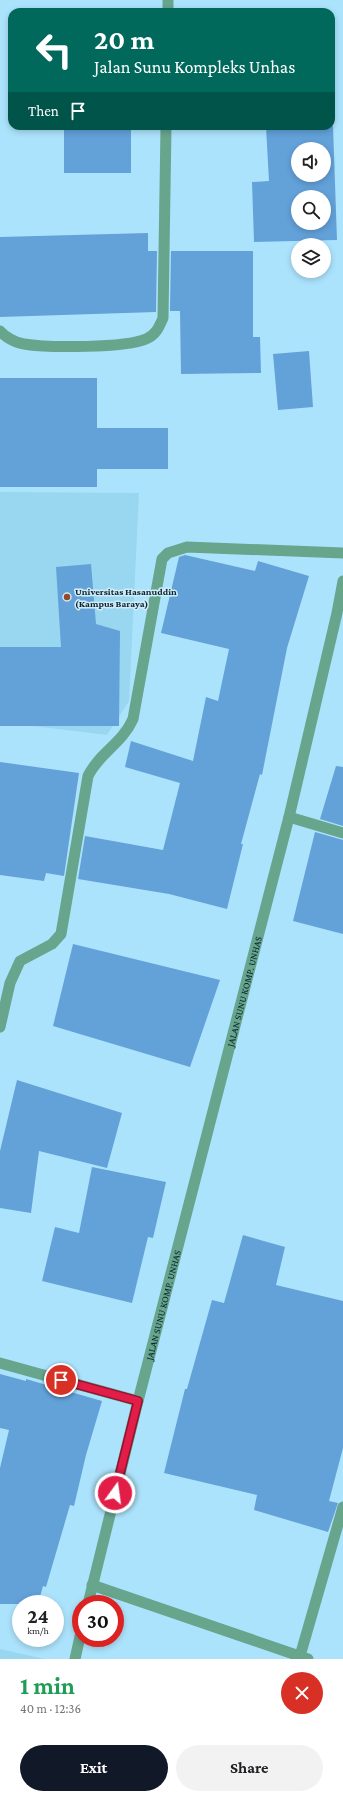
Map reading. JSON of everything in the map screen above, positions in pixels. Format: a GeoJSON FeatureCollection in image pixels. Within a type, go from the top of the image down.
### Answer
{"type":"FeatureCollection","features":[{"type":"Feature","properties":{"kind":"street"},"geometry":{"type":"LineString","coordinates":[[0,331],[23,344],[68,346],[134,343],[147,339],[158,331],[163,318],[166,130]]}},
{"type":"Feature","properties":{"kind":"street"},"geometry":{"type":"LineString","coordinates":[[0,1027],[10,983],[20,961],[52,944],[61,934],[88,776],[101,756],[119,742],[127,732],[132,719],[162,559],[168,553],[187,547],[343,553]]}},
{"type":"Feature","properties":{"kind":"street","name":"JALAN SUNU KOMP. UNHAS"},"geometry":{"type":"LineString","coordinates":[[90,1595],[138,1401],[289,817],[337,613],[343,581]]}},
{"type":"Feature","properties":{"kind":"street"},"geometry":{"type":"LineString","coordinates":[[289,817],[343,833]]}},
{"type":"Feature","properties":{"kind":"street"},"geometry":{"type":"LineString","coordinates":[[0,1363],[138,1401]]}},
{"type":"Feature","properties":{"kind":"street"},"geometry":{"type":"LineString","coordinates":[[92,1585],[304,1657],[343,1507]]}},
{"type":"Feature","properties":{"kind":"street"},"geometry":{"type":"LineString","coordinates":[[75,1659],[78,1647]]}},
{"type":"Feature","properties":{"kind":"shaded area","name":"Universitas Hasanuddin (Kampus Baraya)"},"geometry":{"type":"Polygon","coordinates":[[[0,492],[139,493],[129,701],[107,735],[0,722],[0,492]]]}},
{"type":"Feature","properties":{"kind":"shaded area"},"geometry":{"type":"Polygon","coordinates":[[[0,1649],[45,1659],[0,1659],[0,1649]]]}},
{"type":"Feature","properties":{"kind":"building"},"geometry":{"type":"Polygon","coordinates":[[[64,130],[131,130],[131,173],[64,173],[64,130]]]}},
{"type":"Feature","properties":{"kind":"building"},"geometry":{"type":"Polygon","coordinates":[[[266,130],[333,130],[337,240],[331,240],[331,238],[291,238],[291,241],[254,242],[252,182],[269,181],[266,130]]]}},
{"type":"Feature","properties":{"kind":"building"},"geometry":{"type":"Polygon","coordinates":[[[148,233],[148,251],[157,251],[156,312],[0,317],[0,237],[148,233]]]}},
{"type":"Feature","properties":{"kind":"building"},"geometry":{"type":"Polygon","coordinates":[[[171,251],[253,251],[253,337],[260,337],[261,373],[181,374],[180,311],[170,311],[171,251]]]}},
{"type":"Feature","properties":{"kind":"building"},"geometry":{"type":"Polygon","coordinates":[[[309,351],[313,407],[278,410],[273,354],[309,351]]]}},
{"type":"Feature","properties":{"kind":"building"},"geometry":{"type":"Polygon","coordinates":[[[0,378],[97,378],[97,428],[168,428],[168,469],[97,469],[97,487],[0,487],[0,378]]]}},
{"type":"Feature","properties":{"kind":"building"},"geometry":{"type":"Polygon","coordinates":[[[185,555],[255,571],[258,561],[309,576],[287,648],[262,775],[260,774],[241,844],[243,844],[227,909],[169,894],[78,879],[85,836],[163,850],[180,783],[125,767],[131,741],[193,761],[206,697],[218,701],[229,649],[161,633],[179,557],[185,555]]]}},
{"type":"Feature","properties":{"kind":"building"},"geometry":{"type":"Polygon","coordinates":[[[91,564],[96,624],[120,631],[119,726],[0,726],[0,647],[61,647],[56,567],[91,564]]]}},
{"type":"Feature","properties":{"kind":"building"},"geometry":{"type":"Polygon","coordinates":[[[0,762],[79,773],[64,876],[46,873],[44,881],[0,875],[0,762]]]}},
{"type":"Feature","properties":{"kind":"building"},"geometry":{"type":"Polygon","coordinates":[[[336,766],[343,767],[343,826],[320,819],[336,766]]]}},
{"type":"Feature","properties":{"kind":"building"},"geometry":{"type":"Polygon","coordinates":[[[315,832],[343,840],[343,934],[293,921],[315,832]]]}},
{"type":"Feature","properties":{"kind":"building"},"geometry":{"type":"Polygon","coordinates":[[[73,944],[220,980],[190,1067],[53,1026],[73,944]]]}},
{"type":"Feature","properties":{"kind":"building"},"geometry":{"type":"Polygon","coordinates":[[[17,1080],[122,1113],[107,1168],[39,1151],[31,1213],[0,1208],[0,1151],[17,1080]]]}},
{"type":"Feature","properties":{"kind":"building"},"geometry":{"type":"Polygon","coordinates":[[[92,1167],[166,1182],[153,1238],[148,1237],[132,1303],[42,1281],[55,1227],[79,1233],[92,1167]]]}},
{"type":"Feature","properties":{"kind":"building"},"geometry":{"type":"Polygon","coordinates":[[[243,1235],[285,1247],[276,1285],[343,1301],[343,1448],[329,1501],[338,1503],[328,1532],[254,1510],[257,1495],[164,1473],[185,1389],[187,1389],[212,1300],[224,1303],[243,1235]]]}},
{"type":"Feature","properties":{"kind":"building"},"geometry":{"type":"Polygon","coordinates":[[[0,1374],[26,1381],[26,1379],[102,1401],[86,1455],[74,1506],[70,1505],[46,1587],[43,1586],[40,1595],[12,1595],[12,1604],[0,1604],[0,1468],[9,1430],[0,1428],[0,1374]]]}},
{"type":"Feature","properties":{"kind":"place","name":"Universitas Hasanuddin (Kampus Baraya)"},"geometry":{"type":"Point","coordinates":[67,597]}},
{"type":"Feature","properties":{"kind":"route"},"geometry":{"type":"LineString","coordinates":[[61,1380],[138,1401],[115,1493]]}}]}
